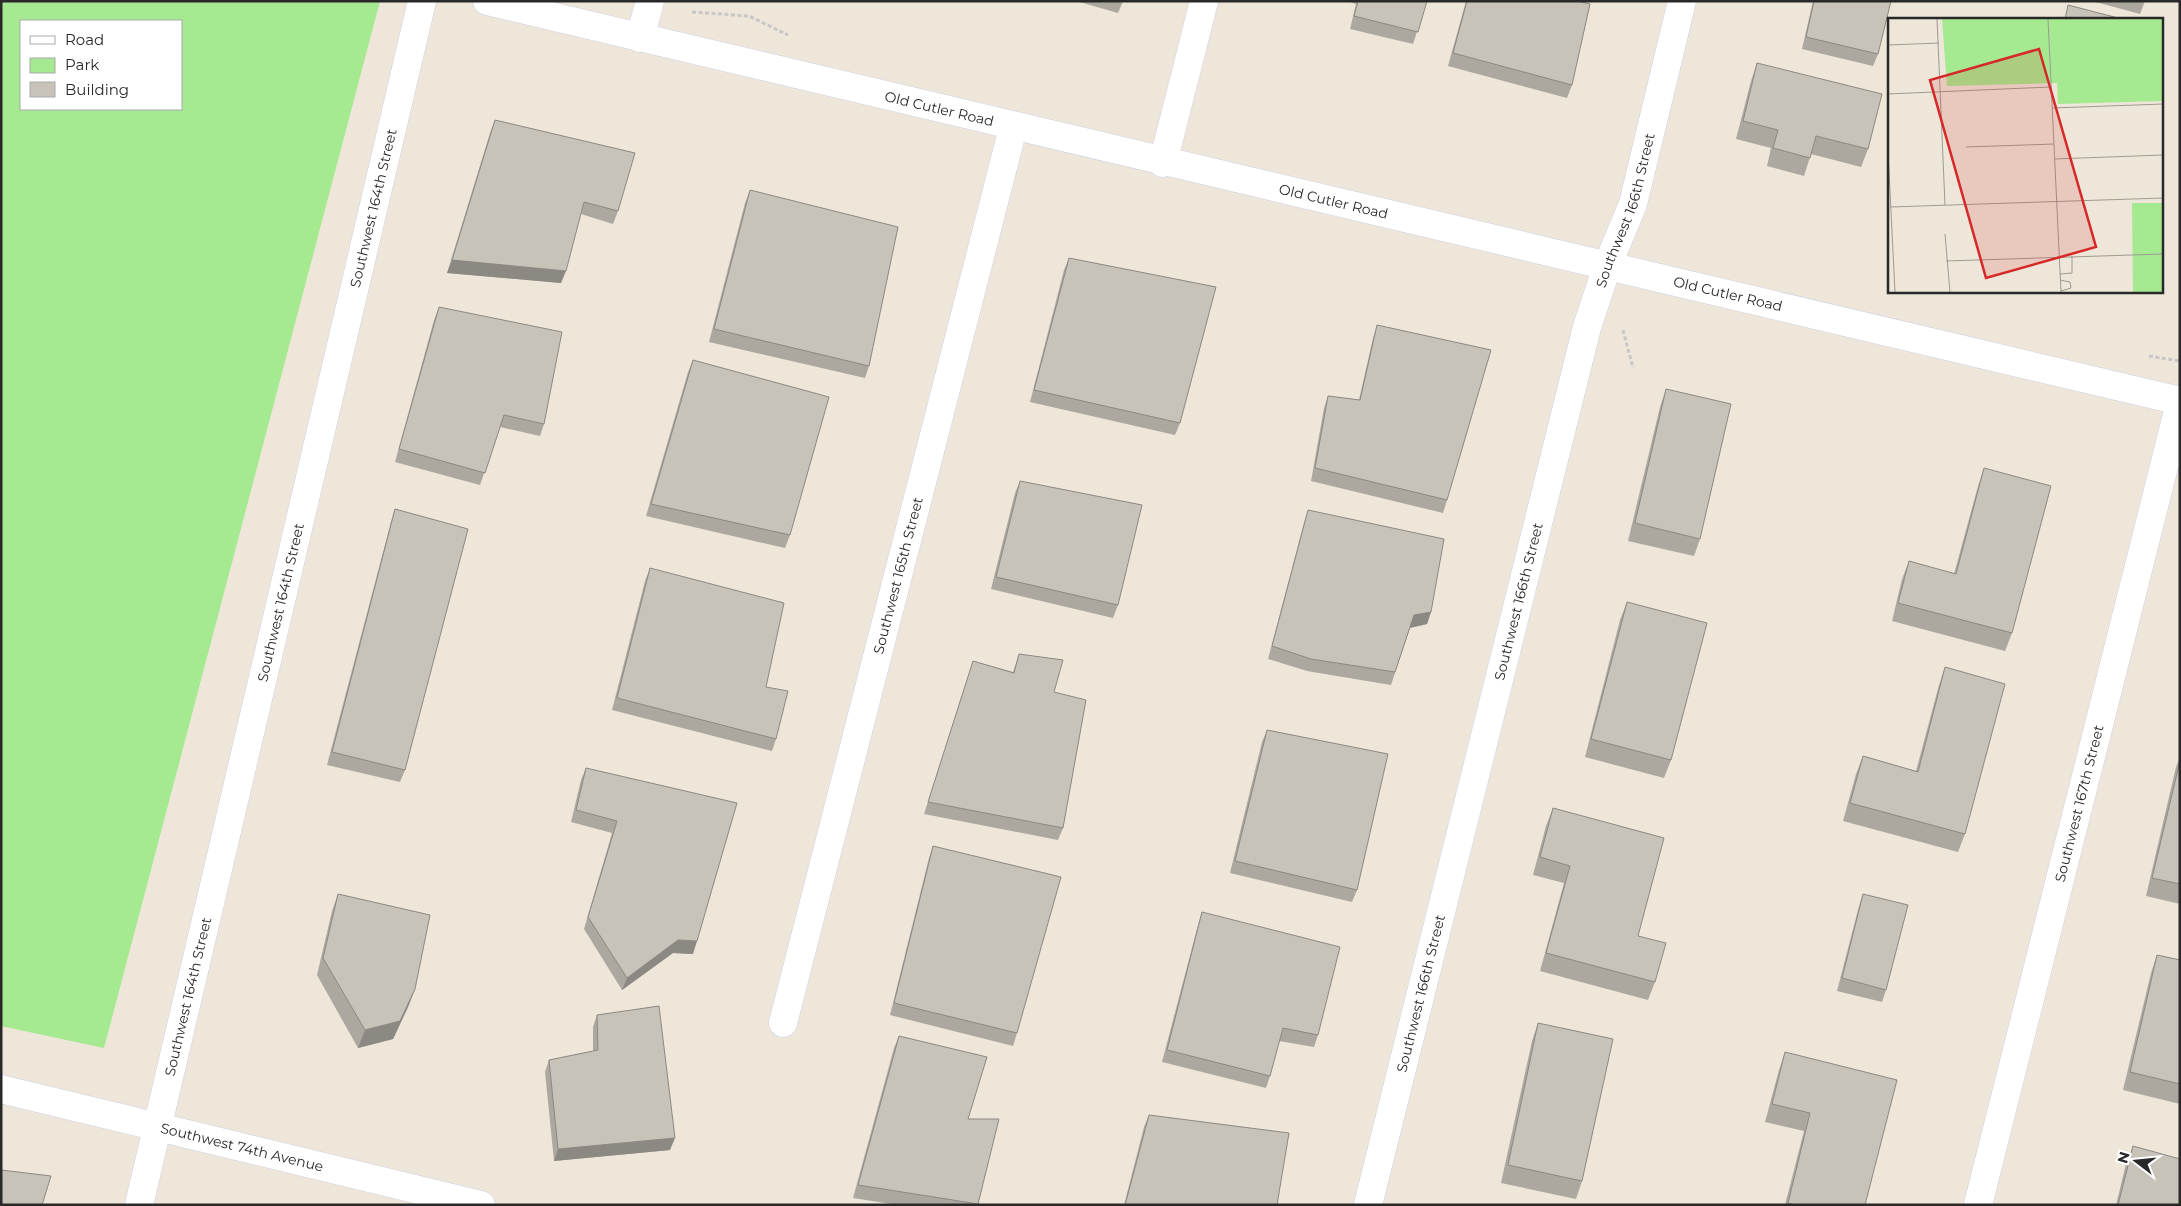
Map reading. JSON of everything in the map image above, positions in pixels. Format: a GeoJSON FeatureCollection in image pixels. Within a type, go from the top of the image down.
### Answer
{"type":"FeatureCollection","features":[{"type":"Feature","properties":{"kind":"street","name":"Southwest 164th Street"},"geometry":{"type":"LineString","coordinates":[[139,1205],[422,1]]}},
{"type":"Feature","properties":{"kind":"street","name":"Old Cutler Road"},"geometry":{"type":"LineString","coordinates":[[487,1],[1013,128],[1608,264],[2180,402]]}},
{"type":"Feature","properties":{"kind":"street"},"geometry":{"type":"LineString","coordinates":[[640,38],[650,1]]}},
{"type":"Feature","properties":{"kind":"street"},"geometry":{"type":"LineString","coordinates":[[1163,163],[1204,1]]}},
{"type":"Feature","properties":{"kind":"street","name":"Southwest 166th Street"},"geometry":{"type":"LineString","coordinates":[[1368,1205],[1587,327],[1608,264],[1633,204],[1682,1]]}},
{"type":"Feature","properties":{"kind":"street","name":"Southwest 165th Street"},"geometry":{"type":"LineString","coordinates":[[783,1023],[1013,128]]}},
{"type":"Feature","properties":{"kind":"street","name":"Southwest 167th Street"},"geometry":{"type":"LineString","coordinates":[[1978,1205],[2180,402]]}},
{"type":"Feature","properties":{"kind":"street","name":"Southwest 74th Avenue"},"geometry":{"type":"LineString","coordinates":[[1,1089],[481,1205]]}},
{"type":"Feature","properties":{"kind":"path"},"geometry":{"type":"LineString","coordinates":[[1622,327],[1634,368]]}},
{"type":"Feature","properties":{"kind":"path"},"geometry":{"type":"LineString","coordinates":[[2146,355],[2180,361]]}},
{"type":"Feature","properties":{"kind":"green space"},"geometry":{"type":"Polygon","coordinates":[[[1,1],[380,1],[104,1048],[1,1026],[1,1]]]}},
{"type":"Feature","properties":{"kind":"building"},"geometry":{"type":"Polygon","coordinates":[[[1358,1],[1427,1],[1418,32],[1354,16],[1358,1]]]}},
{"type":"Feature","properties":{"kind":"building"},"geometry":{"type":"Polygon","coordinates":[[[1467,1],[1577,1],[1590,4],[1572,85],[1453,53],[1467,1]]]}},
{"type":"Feature","properties":{"kind":"building"},"geometry":{"type":"Polygon","coordinates":[[[1814,1],[1891,1],[1878,54],[1806,37],[1814,1]]]}},
{"type":"Feature","properties":{"kind":"building"},"geometry":{"type":"Polygon","coordinates":[[[2068,5],[2118,18],[2065,18],[2068,5]]]}},
{"type":"Feature","properties":{"kind":"building"},"geometry":{"type":"Polygon","coordinates":[[[1757,63],[1882,94],[1868,149],[1816,136],[1810,158],[1773,148],[1778,130],[1743,121],[1757,63]]]}},
{"type":"Feature","properties":{"kind":"building"},"geometry":{"type":"Polygon","coordinates":[[[495,120],[635,153],[618,211],[584,202],[566,271],[452,260],[495,120]]]}},
{"type":"Feature","properties":{"kind":"building"},"geometry":{"type":"Polygon","coordinates":[[[750,190],[898,227],[869,366],[714,329],[750,190]]]}},
{"type":"Feature","properties":{"kind":"building"},"geometry":{"type":"Polygon","coordinates":[[[1069,258],[1216,287],[1180,423],[1034,390],[1069,258]]]}},
{"type":"Feature","properties":{"kind":"building"},"geometry":{"type":"Polygon","coordinates":[[[439,307],[562,332],[544,424],[504,415],[485,473],[399,449],[439,307]]]}},
{"type":"Feature","properties":{"kind":"building"},"geometry":{"type":"Polygon","coordinates":[[[1377,325],[1491,350],[1447,500],[1315,468],[1328,396],[1360,400],[1377,325]]]}},
{"type":"Feature","properties":{"kind":"building"},"geometry":{"type":"Polygon","coordinates":[[[693,360],[829,397],[790,535],[651,504],[693,360]]]}},
{"type":"Feature","properties":{"kind":"building"},"geometry":{"type":"Polygon","coordinates":[[[1666,389],[1731,404],[1700,539],[1635,523],[1666,389]]]}},
{"type":"Feature","properties":{"kind":"building"},"geometry":{"type":"Polygon","coordinates":[[[1984,468],[2051,486],[2012,633],[1898,603],[1909,561],[1956,574],[1984,468]]]}},
{"type":"Feature","properties":{"kind":"building"},"geometry":{"type":"Polygon","coordinates":[[[1020,481],[1142,505],[1118,605],[996,577],[1020,481]]]}},
{"type":"Feature","properties":{"kind":"building"},"geometry":{"type":"Polygon","coordinates":[[[395,509],[468,529],[405,770],[332,752],[395,509]]]}},
{"type":"Feature","properties":{"kind":"building"},"geometry":{"type":"Polygon","coordinates":[[[1308,510],[1444,539],[1431,612],[1414,615],[1395,672],[1311,659],[1272,646],[1308,510]]]}},
{"type":"Feature","properties":{"kind":"building"},"geometry":{"type":"Polygon","coordinates":[[[650,568],[784,603],[766,687],[788,691],[776,739],[617,698],[650,568]]]}},
{"type":"Feature","properties":{"kind":"building"},"geometry":{"type":"Polygon","coordinates":[[[1627,602],[1707,623],[1671,760],[1591,739],[1627,602]]]}},
{"type":"Feature","properties":{"kind":"building"},"geometry":{"type":"Polygon","coordinates":[[[1019,654],[1063,660],[1054,692],[1086,700],[1063,828],[928,802],[973,661],[1014,673],[1019,654]]]}},
{"type":"Feature","properties":{"kind":"building"},"geometry":{"type":"Polygon","coordinates":[[[1945,667],[2005,684],[1965,834],[1850,803],[1863,756],[1918,772],[1945,667]]]}},
{"type":"Feature","properties":{"kind":"building"},"geometry":{"type":"Polygon","coordinates":[[[1267,730],[1388,754],[1357,890],[1235,861],[1267,730]]]}},
{"type":"Feature","properties":{"kind":"building"},"geometry":{"type":"Polygon","coordinates":[[[2180,761],[2180,884],[2152,878],[2180,761]]]}},
{"type":"Feature","properties":{"kind":"building"},"geometry":{"type":"Polygon","coordinates":[[[586,768],[737,803],[697,941],[678,940],[627,978],[588,917],[617,821],[576,810],[586,768]]]}},
{"type":"Feature","properties":{"kind":"building"},"geometry":{"type":"Polygon","coordinates":[[[1553,808],[1664,838],[1638,936],[1666,943],[1655,982],[1546,953],[1570,866],[1540,857],[1553,808]]]}},
{"type":"Feature","properties":{"kind":"building"},"geometry":{"type":"Polygon","coordinates":[[[933,846],[1061,877],[1017,1033],[894,1003],[933,846]]]}},
{"type":"Feature","properties":{"kind":"building"},"geometry":{"type":"Polygon","coordinates":[[[338,894],[430,915],[415,989],[400,1021],[365,1030],[323,958],[338,894]]]}},
{"type":"Feature","properties":{"kind":"building"},"geometry":{"type":"Polygon","coordinates":[[[1863,894],[1908,905],[1886,990],[1842,978],[1863,894]]]}},
{"type":"Feature","properties":{"kind":"building"},"geometry":{"type":"Polygon","coordinates":[[[1202,912],[1340,947],[1318,1035],[1283,1028],[1270,1076],[1167,1050],[1202,912]]]}},
{"type":"Feature","properties":{"kind":"building"},"geometry":{"type":"Polygon","coordinates":[[[2157,955],[2180,960],[2180,1084],[2130,1072],[2157,955]]]}},
{"type":"Feature","properties":{"kind":"building"},"geometry":{"type":"Polygon","coordinates":[[[659,1006],[675,1138],[558,1149],[549,1060],[598,1050],[597,1015],[659,1006]]]}},
{"type":"Feature","properties":{"kind":"building"},"geometry":{"type":"Polygon","coordinates":[[[1538,1023],[1613,1039],[1582,1181],[1508,1165],[1538,1023]]]}},
{"type":"Feature","properties":{"kind":"building"},"geometry":{"type":"Polygon","coordinates":[[[899,1036],[987,1057],[968,1119],[999,1119],[978,1204],[858,1185],[899,1036]]]}},
{"type":"Feature","properties":{"kind":"building"},"geometry":{"type":"Polygon","coordinates":[[[1785,1052],[1897,1080],[1865,1205],[1796,1205],[1788,1203],[1810,1113],[1772,1104],[1785,1052]]]}},
{"type":"Feature","properties":{"kind":"building"},"geometry":{"type":"Polygon","coordinates":[[[1149,1115],[1289,1133],[1277,1205],[1125,1205],[1149,1115]]]}},
{"type":"Feature","properties":{"kind":"building"},"geometry":{"type":"Polygon","coordinates":[[[2133,1146],[2180,1159],[2180,1205],[2118,1205],[2133,1146]]]}},
{"type":"Feature","properties":{"kind":"building"},"geometry":{"type":"Polygon","coordinates":[[[1,1170],[51,1176],[42,1205],[1,1205],[1,1170]]]}}]}
